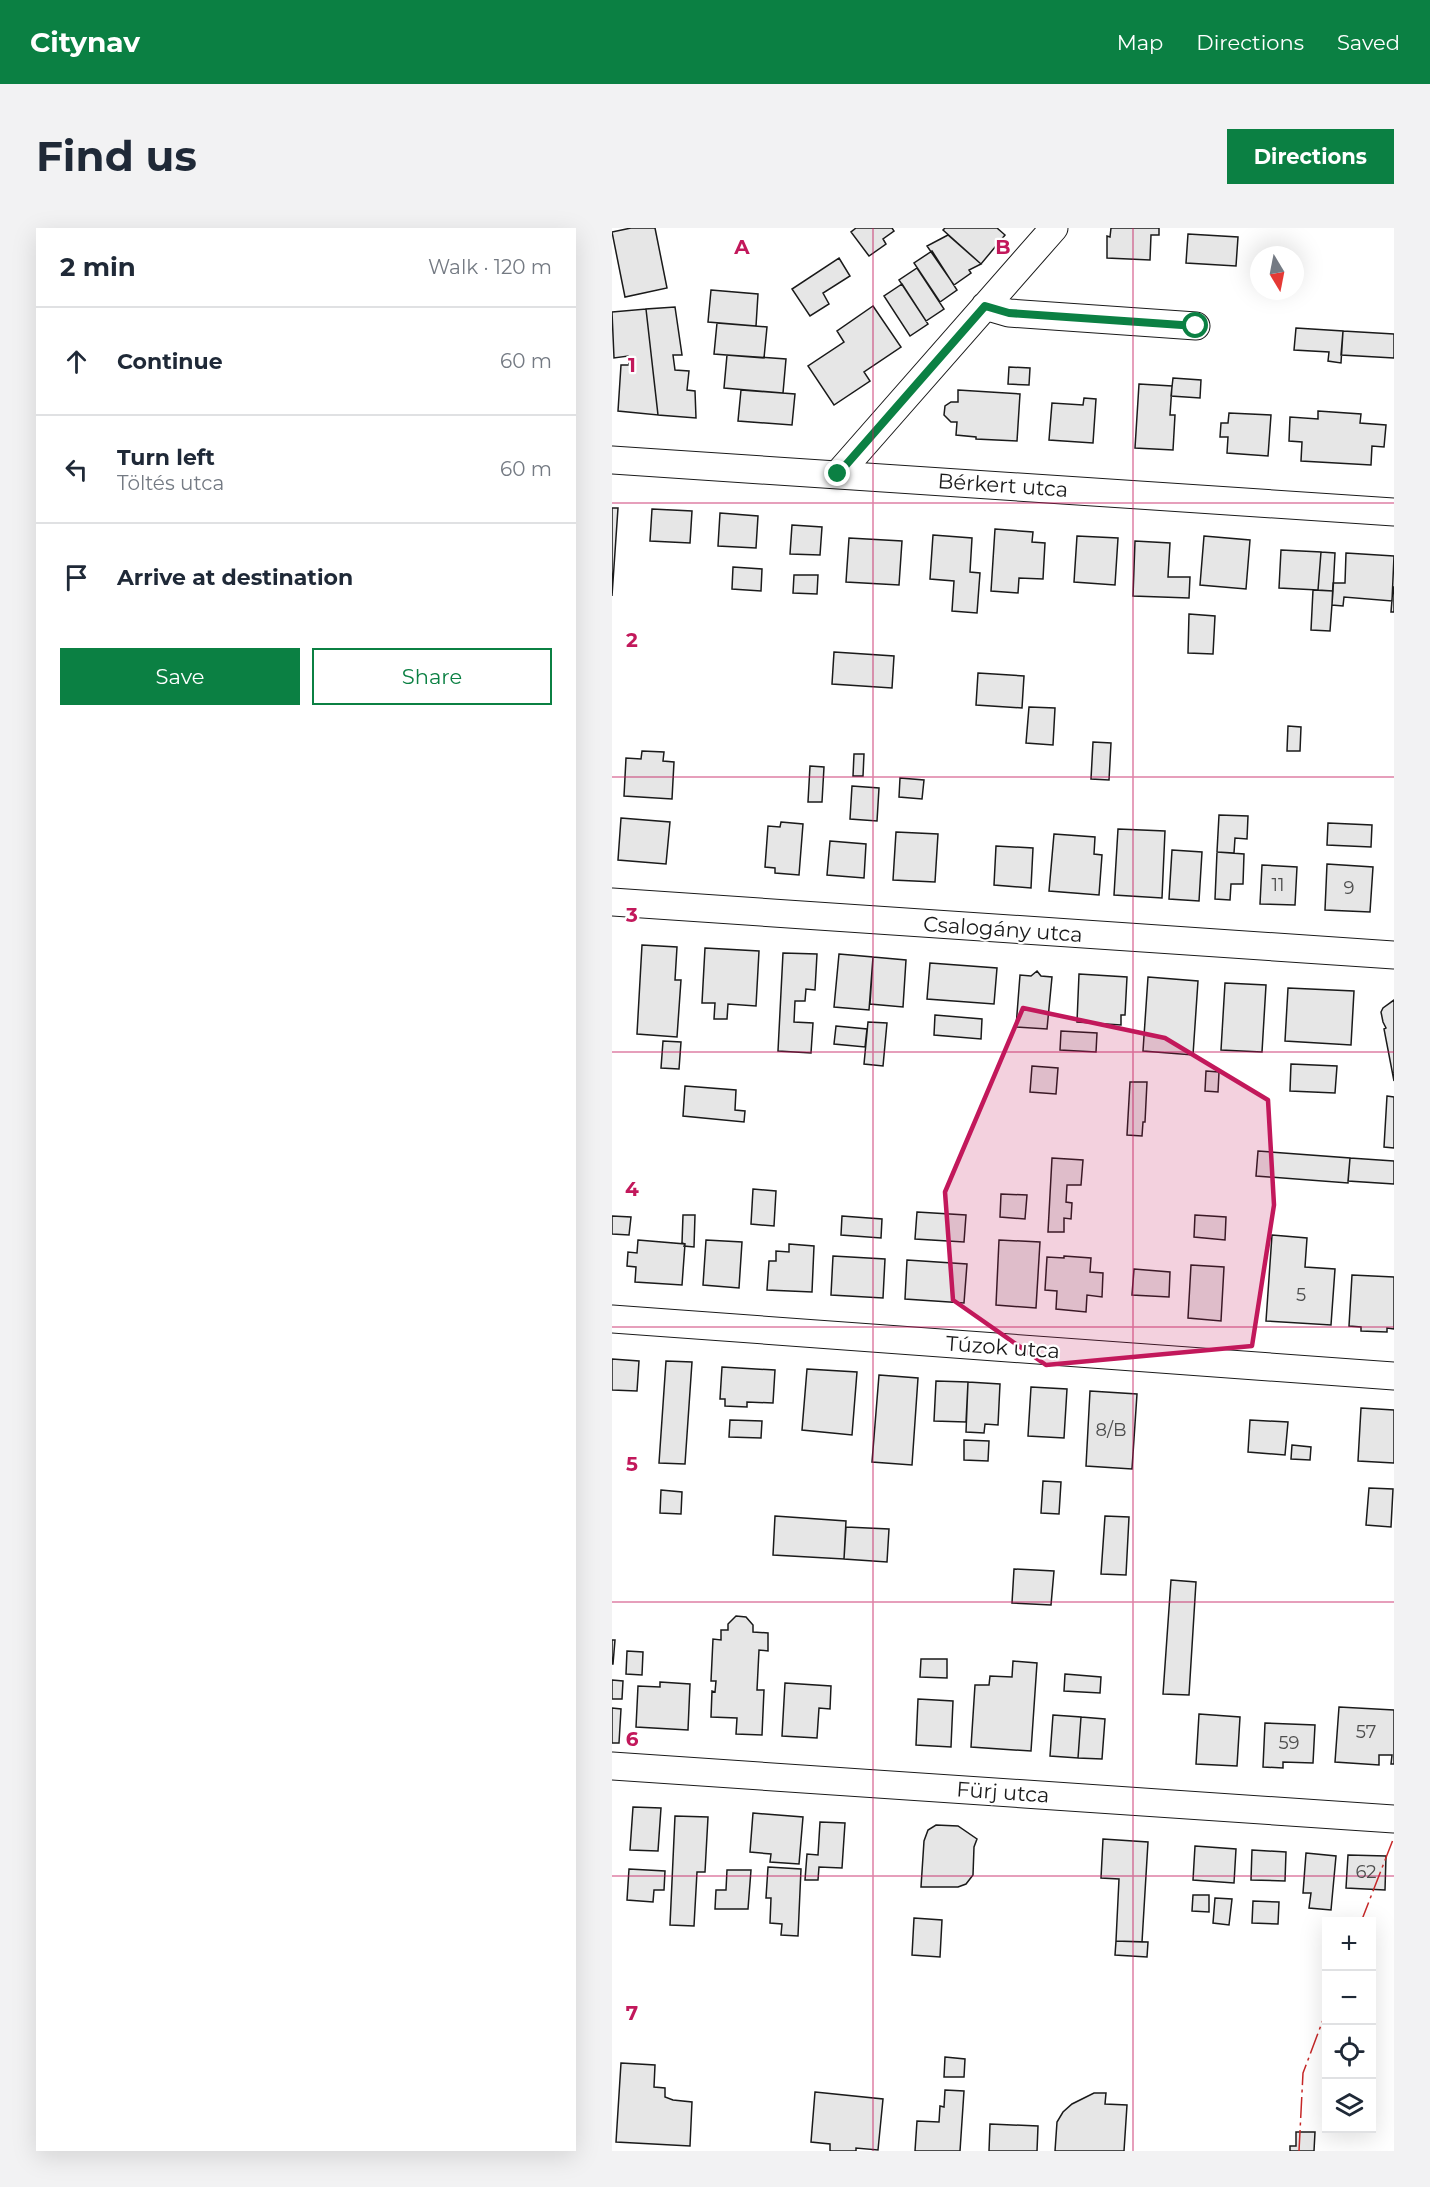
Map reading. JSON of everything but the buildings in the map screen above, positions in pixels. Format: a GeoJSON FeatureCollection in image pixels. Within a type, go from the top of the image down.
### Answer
{"type":"FeatureCollection","features":[{"type":"Feature","properties":{"kind":"street"},"geometry":{"type":"LineString","coordinates":[[838,474],[1054,228]]}},
{"type":"Feature","properties":{"kind":"street"},"geometry":{"type":"LineString","coordinates":[[985,306],[1009,313],[1196,326]]}},
{"type":"Feature","properties":{"kind":"street","name":"Bérkert utca"},"geometry":{"type":"LineString","coordinates":[[612,460],[1394,512]]}},
{"type":"Feature","properties":{"kind":"street","name":"Csalogány utca"},"geometry":{"type":"LineString","coordinates":[[612,902],[1394,956]]}},
{"type":"Feature","properties":{"kind":"street","name":"Túzok utca"},"geometry":{"type":"LineString","coordinates":[[612,1319],[1394,1376]]}},
{"type":"Feature","properties":{"kind":"street","name":"Fürj utca"},"geometry":{"type":"LineString","coordinates":[[612,1766],[1394,1819]]}},
{"type":"Feature","properties":{"kind":"highlighted area"},"geometry":{"type":"Polygon","coordinates":[[[1023,1008],[1165,1038],[1268,1100],[1274,1205],[1252,1346],[1046,1365],[953,1300],[945,1192],[1023,1008]]]}},
{"type":"Feature","properties":{"kind":"power"},"geometry":{"type":"LineString","coordinates":[[1363,1917],[1394,1837]]}},
{"type":"Feature","properties":{"kind":"power"},"geometry":{"type":"LineString","coordinates":[[1299,2151],[1303,2073],[1322,2023]]}},
{"type":"Feature","properties":{"kind":"route"},"geometry":{"type":"LineString","coordinates":[[838,474],[985,306],[1009,313],[1196,326]]}}]}
